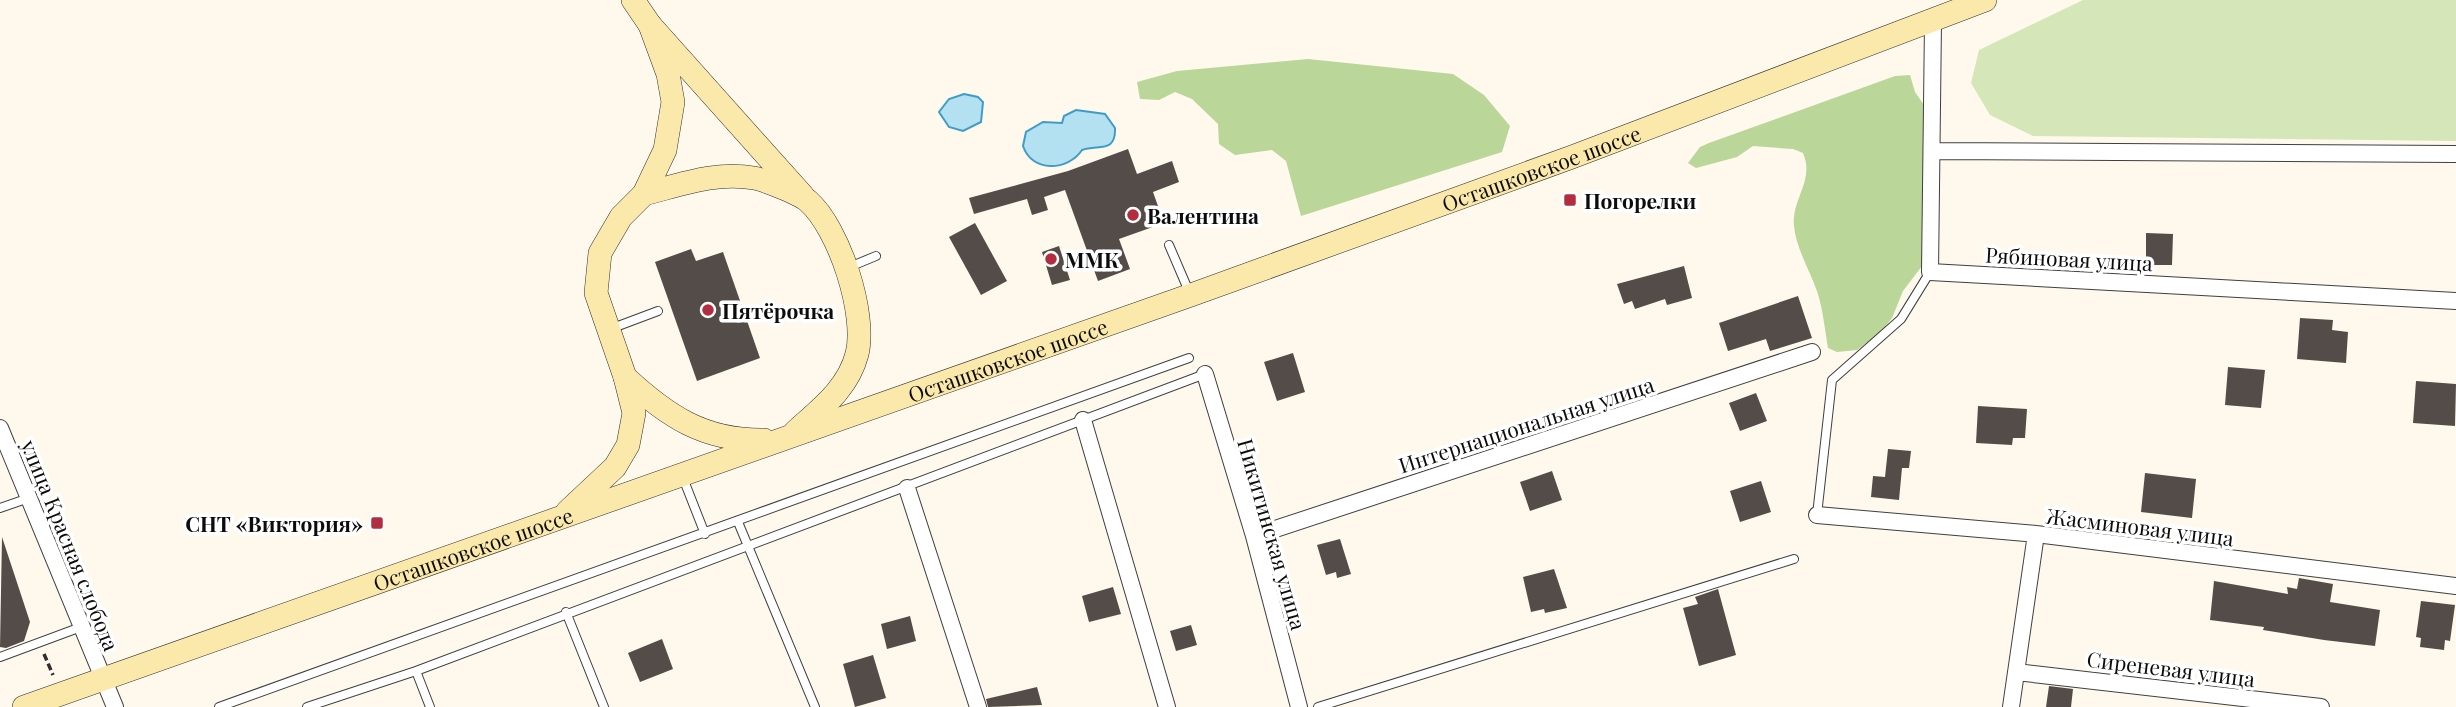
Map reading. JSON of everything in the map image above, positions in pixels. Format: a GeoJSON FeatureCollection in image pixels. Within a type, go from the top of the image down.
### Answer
{"type":"FeatureCollection","features":[{"type":"Feature","properties":{"kind":"main road"},"geometry":{"type":"LineString","coordinates":[[625,377],[678,421],[734,441],[786,439],[838,394],[858,353],[857,300],[835,236],[650,24],[633,0]]}},
{"type":"Feature","properties":{"kind":"main road","name":"Осташковское шоссе"},"geometry":{"type":"LineString","coordinates":[[24,707],[1191,295],[1933,22],[1985,0]]}},
{"type":"Feature","properties":{"kind":"main road"},"geometry":{"type":"LineString","coordinates":[[562,516],[615,467],[628,445],[634,413],[625,377],[596,293],[600,253],[621,217],[645,194],[665,150],[673,102],[668,74],[650,24]]}},
{"type":"Feature","properties":{"kind":"main road"},"geometry":{"type":"LineString","coordinates":[[645,194],[715,176],[755,178],[807,201]]}},
{"type":"Feature","properties":{"kind":"street"},"geometry":{"type":"LineString","coordinates":[[1930,272],[1933,22]]}},
{"type":"Feature","properties":{"kind":"street"},"geometry":{"type":"LineString","coordinates":[[1932,151],[2456,154]]}},
{"type":"Feature","properties":{"kind":"street","name":"Рябиновая улица"},"geometry":{"type":"LineString","coordinates":[[1930,272],[2456,301]]}},
{"type":"Feature","properties":{"kind":"street","name":"Интернациональная улица"},"geometry":{"type":"LineString","coordinates":[[1254,536],[1812,352]]}},
{"type":"Feature","properties":{"kind":"street","name":"Никитинская улица"},"geometry":{"type":"LineString","coordinates":[[1205,374],[1254,536],[1299,707]]}},
{"type":"Feature","properties":{"kind":"street"},"geometry":{"type":"LineString","coordinates":[[1083,421],[1167,707]]}},
{"type":"Feature","properties":{"kind":"street","name":"улица Красная слобода"},"geometry":{"type":"LineString","coordinates":[[0,428],[115,707]]}},
{"type":"Feature","properties":{"kind":"street"},"geometry":{"type":"LineString","coordinates":[[907,488],[978,707]]}},
{"type":"Feature","properties":{"kind":"street","name":"Жасминовая улица"},"geometry":{"type":"LineString","coordinates":[[1817,515],[2036,534],[2456,586]]}},
{"type":"Feature","properties":{"kind":"street"},"geometry":{"type":"LineString","coordinates":[[2011,707],[2036,534]]}},
{"type":"Feature","properties":{"kind":"street","name":"Сиреневая улица"},"geometry":{"type":"LineString","coordinates":[[2016,672],[2321,707]]}},
{"type":"Feature","properties":{"kind":"lane"},"geometry":{"type":"LineString","coordinates":[[1169,245],[1191,295]]}},
{"type":"Feature","properties":{"kind":"lane"},"geometry":{"type":"LineString","coordinates":[[846,268],[876,256]]}},
{"type":"Feature","properties":{"kind":"lane"},"geometry":{"type":"LineString","coordinates":[[1817,515],[1832,380],[1901,319],[1930,272]]}},
{"type":"Feature","properties":{"kind":"lane"},"geometry":{"type":"LineString","coordinates":[[607,330],[658,311]]}},
{"type":"Feature","properties":{"kind":"lane"},"geometry":{"type":"LineString","coordinates":[[219,707],[240,703],[1189,359]]}},
{"type":"Feature","properties":{"kind":"lane"},"geometry":{"type":"LineString","coordinates":[[307,707],[416,671],[566,612],[907,488],[1205,374]]}},
{"type":"Feature","properties":{"kind":"lane"},"geometry":{"type":"LineString","coordinates":[[682,476],[705,534]]}},
{"type":"Feature","properties":{"kind":"lane"},"geometry":{"type":"LineString","coordinates":[[0,509],[29,498]]}},
{"type":"Feature","properties":{"kind":"lane"},"geometry":{"type":"LineString","coordinates":[[738,522],[815,707]]}},
{"type":"Feature","properties":{"kind":"lane"},"geometry":{"type":"LineString","coordinates":[[1318,707],[1794,559]]}},
{"type":"Feature","properties":{"kind":"lane"},"geometry":{"type":"LineString","coordinates":[[566,612],[604,707]]}},
{"type":"Feature","properties":{"kind":"lane"},"geometry":{"type":"LineString","coordinates":[[0,657],[81,628]]}},
{"type":"Feature","properties":{"kind":"lane"},"geometry":{"type":"LineString","coordinates":[[416,671],[430,707]]}},
{"type":"Feature","properties":{"kind":"path"},"geometry":{"type":"LineString","coordinates":[[40,644],[53,675]]}},
{"type":"Feature","properties":{"kind":"green space"},"geometry":{"type":"Polygon","coordinates":[[[2083,0],[2456,0],[2456,141],[2033,136],[1990,115],[1971,83],[1979,50],[2083,0]]]}},
{"type":"Feature","properties":{"kind":"green space"},"geometry":{"type":"Polygon","coordinates":[[[1308,59],[1453,74],[1484,95],[1510,126],[1502,152],[1301,216],[1286,161],[1272,150],[1235,155],[1219,144],[1218,124],[1192,99],[1175,92],[1159,100],[1140,99],[1137,82],[1177,71],[1308,59]]]}},
{"type":"Feature","properties":{"kind":"green space"},"geometry":{"type":"Polygon","coordinates":[[[1910,75],[1915,92],[1937,124],[1922,266],[1903,291],[1892,318],[1880,333],[1857,350],[1837,352],[1828,348],[1818,294],[1795,235],[1794,216],[1806,172],[1803,153],[1793,149],[1753,146],[1737,157],[1696,168],[1688,163],[1700,147],[1709,143],[1895,76],[1910,75]]]}},
{"type":"Feature","properties":{"kind":"water"},"geometry":{"type":"Polygon","coordinates":[[[964,94],[978,97],[983,102],[981,122],[963,131],[949,127],[939,112],[949,99],[964,94]]]}},
{"type":"Feature","properties":{"kind":"water"},"geometry":{"type":"Polygon","coordinates":[[[1076,110],[1105,114],[1115,128],[1113,142],[1082,150],[1076,157],[1060,165],[1042,165],[1034,161],[1023,146],[1026,132],[1043,122],[1062,123],[1064,116],[1076,110]]]}},
{"type":"Feature","properties":{"kind":"building"},"geometry":{"type":"Polygon","coordinates":[[[1128,149],[1137,174],[1172,161],[1179,182],[1153,192],[1164,223],[1119,239],[1130,269],[1098,281],[1065,190],[1044,197],[1048,210],[1032,215],[1027,199],[974,214],[969,198],[1068,171],[1128,149]]]}},
{"type":"Feature","properties":{"kind":"building"},"geometry":{"type":"Polygon","coordinates":[[[975,223],[1007,281],[981,295],[949,237],[975,223]]]}},
{"type":"Feature","properties":{"kind":"building"},"geometry":{"type":"Polygon","coordinates":[[[2146,233],[2173,234],[2172,265],[2146,265],[2146,233]]]}},
{"type":"Feature","properties":{"kind":"building"},"geometry":{"type":"Polygon","coordinates":[[[1059,246],[1070,280],[1052,285],[1042,252],[1059,246]]]}},
{"type":"Feature","properties":{"kind":"building","name":"Пятёрочка"},"geometry":{"type":"Polygon","coordinates":[[[691,249],[696,261],[723,252],[760,358],[697,381],[655,262],[691,249]]]}},
{"type":"Feature","properties":{"kind":"building"},"geometry":{"type":"Polygon","coordinates":[[[1684,266],[1692,298],[1667,305],[1665,299],[1635,309],[1632,301],[1624,304],[1617,284],[1684,266]]]}},
{"type":"Feature","properties":{"kind":"building"},"geometry":{"type":"Polygon","coordinates":[[[1798,296],[1812,338],[1770,351],[1766,339],[1728,351],[1719,323],[1798,296]]]}},
{"type":"Feature","properties":{"kind":"building"},"geometry":{"type":"Polygon","coordinates":[[[2300,318],[2333,320],[2332,330],[2348,332],[2346,363],[2297,359],[2300,318]]]}},
{"type":"Feature","properties":{"kind":"building"},"geometry":{"type":"Polygon","coordinates":[[[1293,353],[1305,392],[1277,401],[1264,362],[1293,353]]]}},
{"type":"Feature","properties":{"kind":"building"},"geometry":{"type":"Polygon","coordinates":[[[2228,367],[2265,370],[2261,408],[2225,405],[2228,367]]]}},
{"type":"Feature","properties":{"kind":"building"},"geometry":{"type":"Polygon","coordinates":[[[2416,381],[2456,384],[2455,426],[2413,423],[2416,381]]]}},
{"type":"Feature","properties":{"kind":"building"},"geometry":{"type":"Polygon","coordinates":[[[1756,393],[1767,421],[1740,431],[1729,403],[1756,393]]]}},
{"type":"Feature","properties":{"kind":"building"},"geometry":{"type":"Polygon","coordinates":[[[1978,406],[2027,409],[2025,438],[2013,438],[2012,445],[1976,443],[1978,406]]]}},
{"type":"Feature","properties":{"kind":"building"},"geometry":{"type":"Polygon","coordinates":[[[1888,449],[1911,451],[1909,468],[1902,468],[1899,500],[1871,497],[1873,476],[1885,477],[1888,449]]]}},
{"type":"Feature","properties":{"kind":"building"},"geometry":{"type":"Polygon","coordinates":[[[1552,471],[1562,500],[1530,511],[1520,482],[1552,471]]]}},
{"type":"Feature","properties":{"kind":"building"},"geometry":{"type":"Polygon","coordinates":[[[2145,473],[2196,479],[2192,518],[2141,512],[2145,473]]]}},
{"type":"Feature","properties":{"kind":"building"},"geometry":{"type":"Polygon","coordinates":[[[1761,481],[1771,512],[1740,522],[1730,491],[1761,481]]]}},
{"type":"Feature","properties":{"kind":"building"},"geometry":{"type":"Polygon","coordinates":[[[2,537],[30,622],[24,641],[6,648],[0,647],[2,537]]]}},
{"type":"Feature","properties":{"kind":"building"},"geometry":{"type":"Polygon","coordinates":[[[1340,539],[1351,574],[1337,578],[1336,572],[1326,575],[1317,545],[1340,539]]]}},
{"type":"Feature","properties":{"kind":"building"},"geometry":{"type":"Polygon","coordinates":[[[1554,569],[1567,608],[1545,613],[1544,609],[1531,612],[1523,577],[1554,569]]]}},
{"type":"Feature","properties":{"kind":"building"},"geometry":{"type":"Polygon","coordinates":[[[2299,578],[2333,584],[2330,602],[2380,610],[2375,646],[2210,620],[2214,581],[2288,594],[2287,587],[2297,589],[2299,578]]]}},
{"type":"Feature","properties":{"kind":"building"},"geometry":{"type":"Polygon","coordinates":[[[1113,587],[1121,614],[1089,622],[1082,596],[1113,587]]]}},
{"type":"Feature","properties":{"kind":"building"},"geometry":{"type":"Polygon","coordinates":[[[1718,589],[1736,655],[1699,666],[1683,608],[1698,604],[1695,597],[1718,589]]]}},
{"type":"Feature","properties":{"kind":"building"},"geometry":{"type":"Polygon","coordinates":[[[2421,601],[2455,605],[2450,641],[2445,640],[2444,650],[2420,647],[2421,638],[2416,637],[2421,601]]]}},
{"type":"Feature","properties":{"kind":"building"},"geometry":{"type":"Polygon","coordinates":[[[910,616],[916,641],[887,649],[881,624],[910,616]]]}},
{"type":"Feature","properties":{"kind":"building"},"geometry":{"type":"Polygon","coordinates":[[[1191,625],[1197,645],[1176,651],[1170,631],[1191,625]]]}},
{"type":"Feature","properties":{"kind":"building"},"geometry":{"type":"Polygon","coordinates":[[[662,639],[673,669],[640,682],[628,653],[662,639]]]}},
{"type":"Feature","properties":{"kind":"building"},"geometry":{"type":"Polygon","coordinates":[[[873,655],[886,698],[855,707],[843,664],[873,655]]]}},
{"type":"Feature","properties":{"kind":"building"},"geometry":{"type":"Polygon","coordinates":[[[2049,686],[2073,689],[2071,707],[2046,707],[2049,686]]]}},
{"type":"Feature","properties":{"kind":"building"},"geometry":{"type":"Polygon","coordinates":[[[1037,687],[1042,705],[988,707],[986,699],[1037,687]]]}},
{"type":"Feature","properties":{"kind":"place","name":"Погорелки"},"geometry":{"type":"Point","coordinates":[1570,200]}},
{"type":"Feature","properties":{"kind":"place","name":"Валентина"},"geometry":{"type":"Point","coordinates":[1133,215]}},
{"type":"Feature","properties":{"kind":"place","name":"ММК"},"geometry":{"type":"Point","coordinates":[1051,259]}},
{"type":"Feature","properties":{"kind":"place","name":"Пятёрочка"},"geometry":{"type":"Point","coordinates":[708,310]}},
{"type":"Feature","properties":{"kind":"place","name":"СНТ «Виктория»"},"geometry":{"type":"Point","coordinates":[377,523]}}]}
